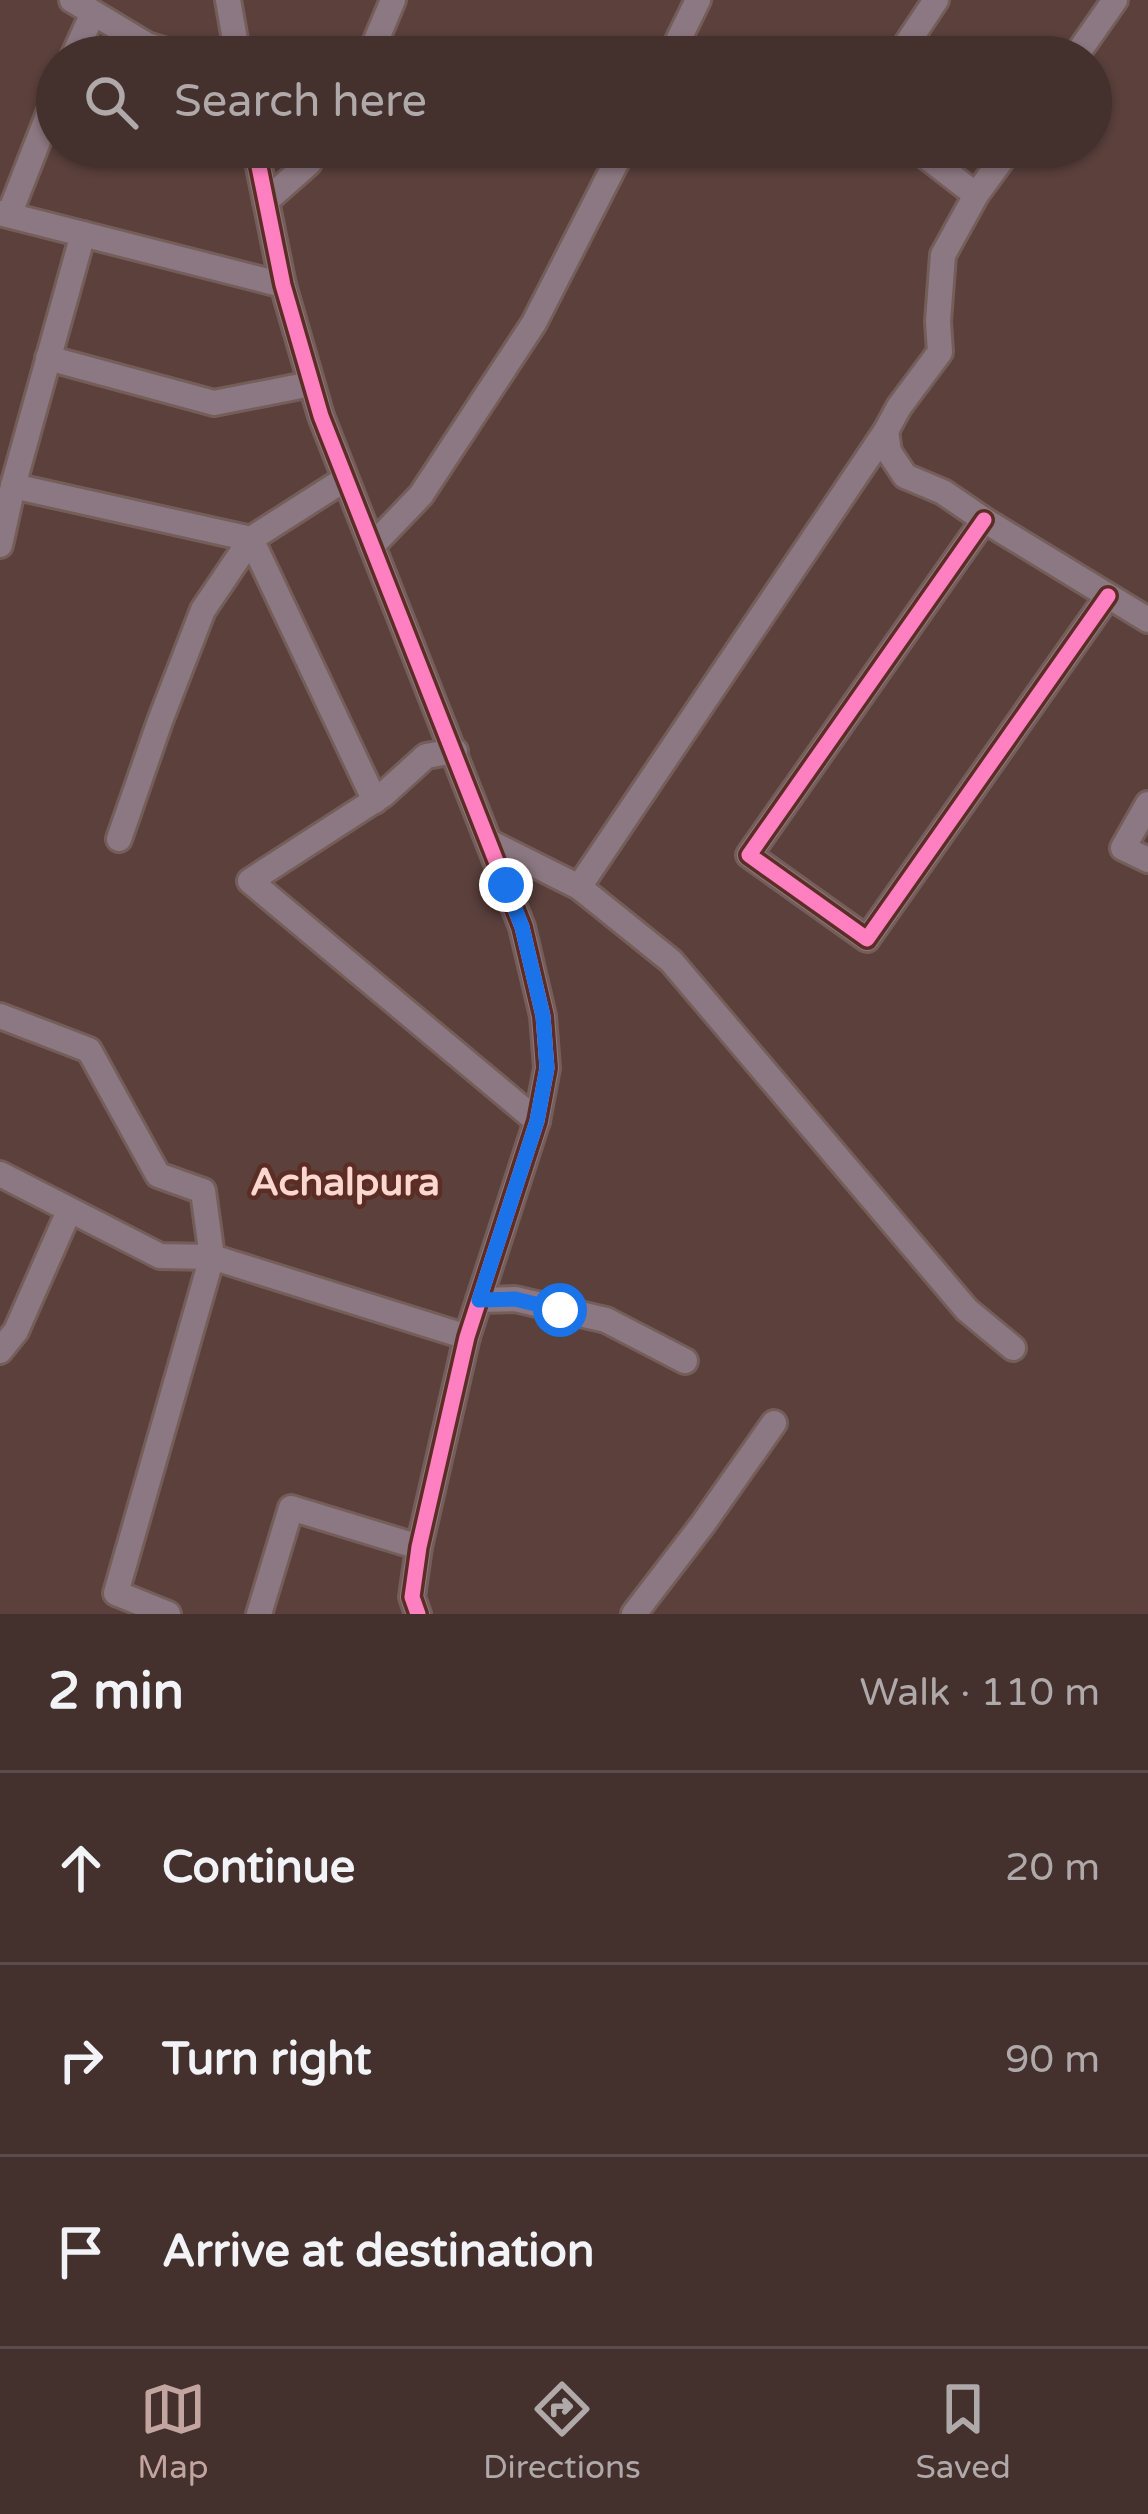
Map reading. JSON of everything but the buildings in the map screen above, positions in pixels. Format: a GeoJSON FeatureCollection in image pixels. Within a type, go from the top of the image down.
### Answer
{"type":"FeatureCollection","features":[{"type":"Feature","properties":{"kind":"street"},"geometry":{"type":"LineString","coordinates":[[228,0],[234,36]]}},
{"type":"Feature","properties":{"kind":"street"},"geometry":{"type":"LineString","coordinates":[[378,36],[393,0]]}},
{"type":"Feature","properties":{"kind":"street"},"geometry":{"type":"LineString","coordinates":[[680,36],[698,0]]}},
{"type":"Feature","properties":{"kind":"street"},"geometry":{"type":"LineString","coordinates":[[912,36],[936,0]]}},
{"type":"Feature","properties":{"kind":"street"},"geometry":{"type":"LineString","coordinates":[[1090,36],[1115,0]]}},
{"type":"Feature","properties":{"kind":"street"},"geometry":{"type":"LineString","coordinates":[[77,36],[82,6],[132,36]]}},
{"type":"Feature","properties":{"kind":"street"},"geometry":{"type":"LineString","coordinates":[[36,140],[4,214],[284,285]]}},
{"type":"Feature","properties":{"kind":"street"},"geometry":{"type":"LineString","coordinates":[[259,168],[311,383],[522,927],[543,1016],[547,1068],[537,1121],[467,1337],[419,1547],[412,1597],[418,1614]]}},
{"type":"Feature","properties":{"kind":"street"},"geometry":{"type":"LineString","coordinates":[[266,201],[303,168]]}},
{"type":"Feature","properties":{"kind":"street"},"geometry":{"type":"LineString","coordinates":[[373,546],[421,495],[534,323],[613,168]]}},
{"type":"Feature","properties":{"kind":"street"},"geometry":{"type":"LineString","coordinates":[[941,168],[976,195]]}},
{"type":"Feature","properties":{"kind":"street"},"geometry":{"type":"LineString","coordinates":[[579,887],[899,406],[940,352],[944,255],[995,168]]}},
{"type":"Feature","properties":{"kind":"street"},"geometry":{"type":"LineString","coordinates":[[0,545],[82,234]]}},
{"type":"Feature","properties":{"kind":"street"},"geometry":{"type":"LineString","coordinates":[[49,358],[214,404],[311,383]]}},
{"type":"Feature","properties":{"kind":"street"},"geometry":{"type":"LineString","coordinates":[[886,431],[889,452],[905,476],[943,491],[1148,620]]}},
{"type":"Feature","properties":{"kind":"street"},"geometry":{"type":"LineString","coordinates":[[118,839],[203,610],[250,538],[345,478]]}},
{"type":"Feature","properties":{"kind":"street"},"geometry":{"type":"LineString","coordinates":[[13,487],[250,538]]}},
{"type":"Feature","properties":{"kind":"street"},"geometry":{"type":"LineString","coordinates":[[983,520],[749,855],[867,939],[1108,596]]}},
{"type":"Feature","properties":{"kind":"street"},"geometry":{"type":"LineString","coordinates":[[250,538],[375,801]]}},
{"type":"Feature","properties":{"kind":"street"},"geometry":{"type":"LineString","coordinates":[[454,751],[426,756],[375,801],[250,881],[537,1121]]}},
{"type":"Feature","properties":{"kind":"street"},"geometry":{"type":"LineString","coordinates":[[1148,804],[1123,848],[1148,860]]}},
{"type":"Feature","properties":{"kind":"street"},"geometry":{"type":"LineString","coordinates":[[489,842],[579,887],[671,961],[967,1310],[1012,1348]]}},
{"type":"Feature","properties":{"kind":"street"},"geometry":{"type":"LineString","coordinates":[[0,1016],[89,1050],[158,1174],[203,1191],[212,1257],[116,1593],[168,1614]]}},
{"type":"Feature","properties":{"kind":"street"},"geometry":{"type":"LineString","coordinates":[[0,1174],[160,1256],[212,1257],[467,1337]]}},
{"type":"Feature","properties":{"kind":"street"},"geometry":{"type":"LineString","coordinates":[[0,1352],[16,1331],[69,1211]]}},
{"type":"Feature","properties":{"kind":"street"},"geometry":{"type":"LineString","coordinates":[[479,1300],[515,1299],[606,1320],[685,1360]]}},
{"type":"Feature","properties":{"kind":"street"},"geometry":{"type":"LineString","coordinates":[[634,1614],[774,1423]]}},
{"type":"Feature","properties":{"kind":"street"},"geometry":{"type":"LineString","coordinates":[[259,1614],[291,1508],[419,1547]]}},
{"type":"Feature","properties":{"kind":"cycle path"},"geometry":{"type":"LineString","coordinates":[[259,168],[283,285],[321,416],[522,927],[543,1016],[547,1068],[537,1121],[467,1337],[419,1547],[412,1597],[418,1614]]}},
{"type":"Feature","properties":{"kind":"cycle path"},"geometry":{"type":"LineString","coordinates":[[984,520],[749,855],[867,939],[1108,596]]}},
{"type":"Feature","properties":{"kind":"district","name":"Achalpura"},"geometry":{"type":"Point","coordinates":[345,1182]}},
{"type":"Feature","properties":{"kind":"route"},"geometry":{"type":"LineString","coordinates":[[506,885],[522,927],[543,1016],[547,1068],[537,1121],[479,1300],[515,1299],[560,1310]]}}]}
